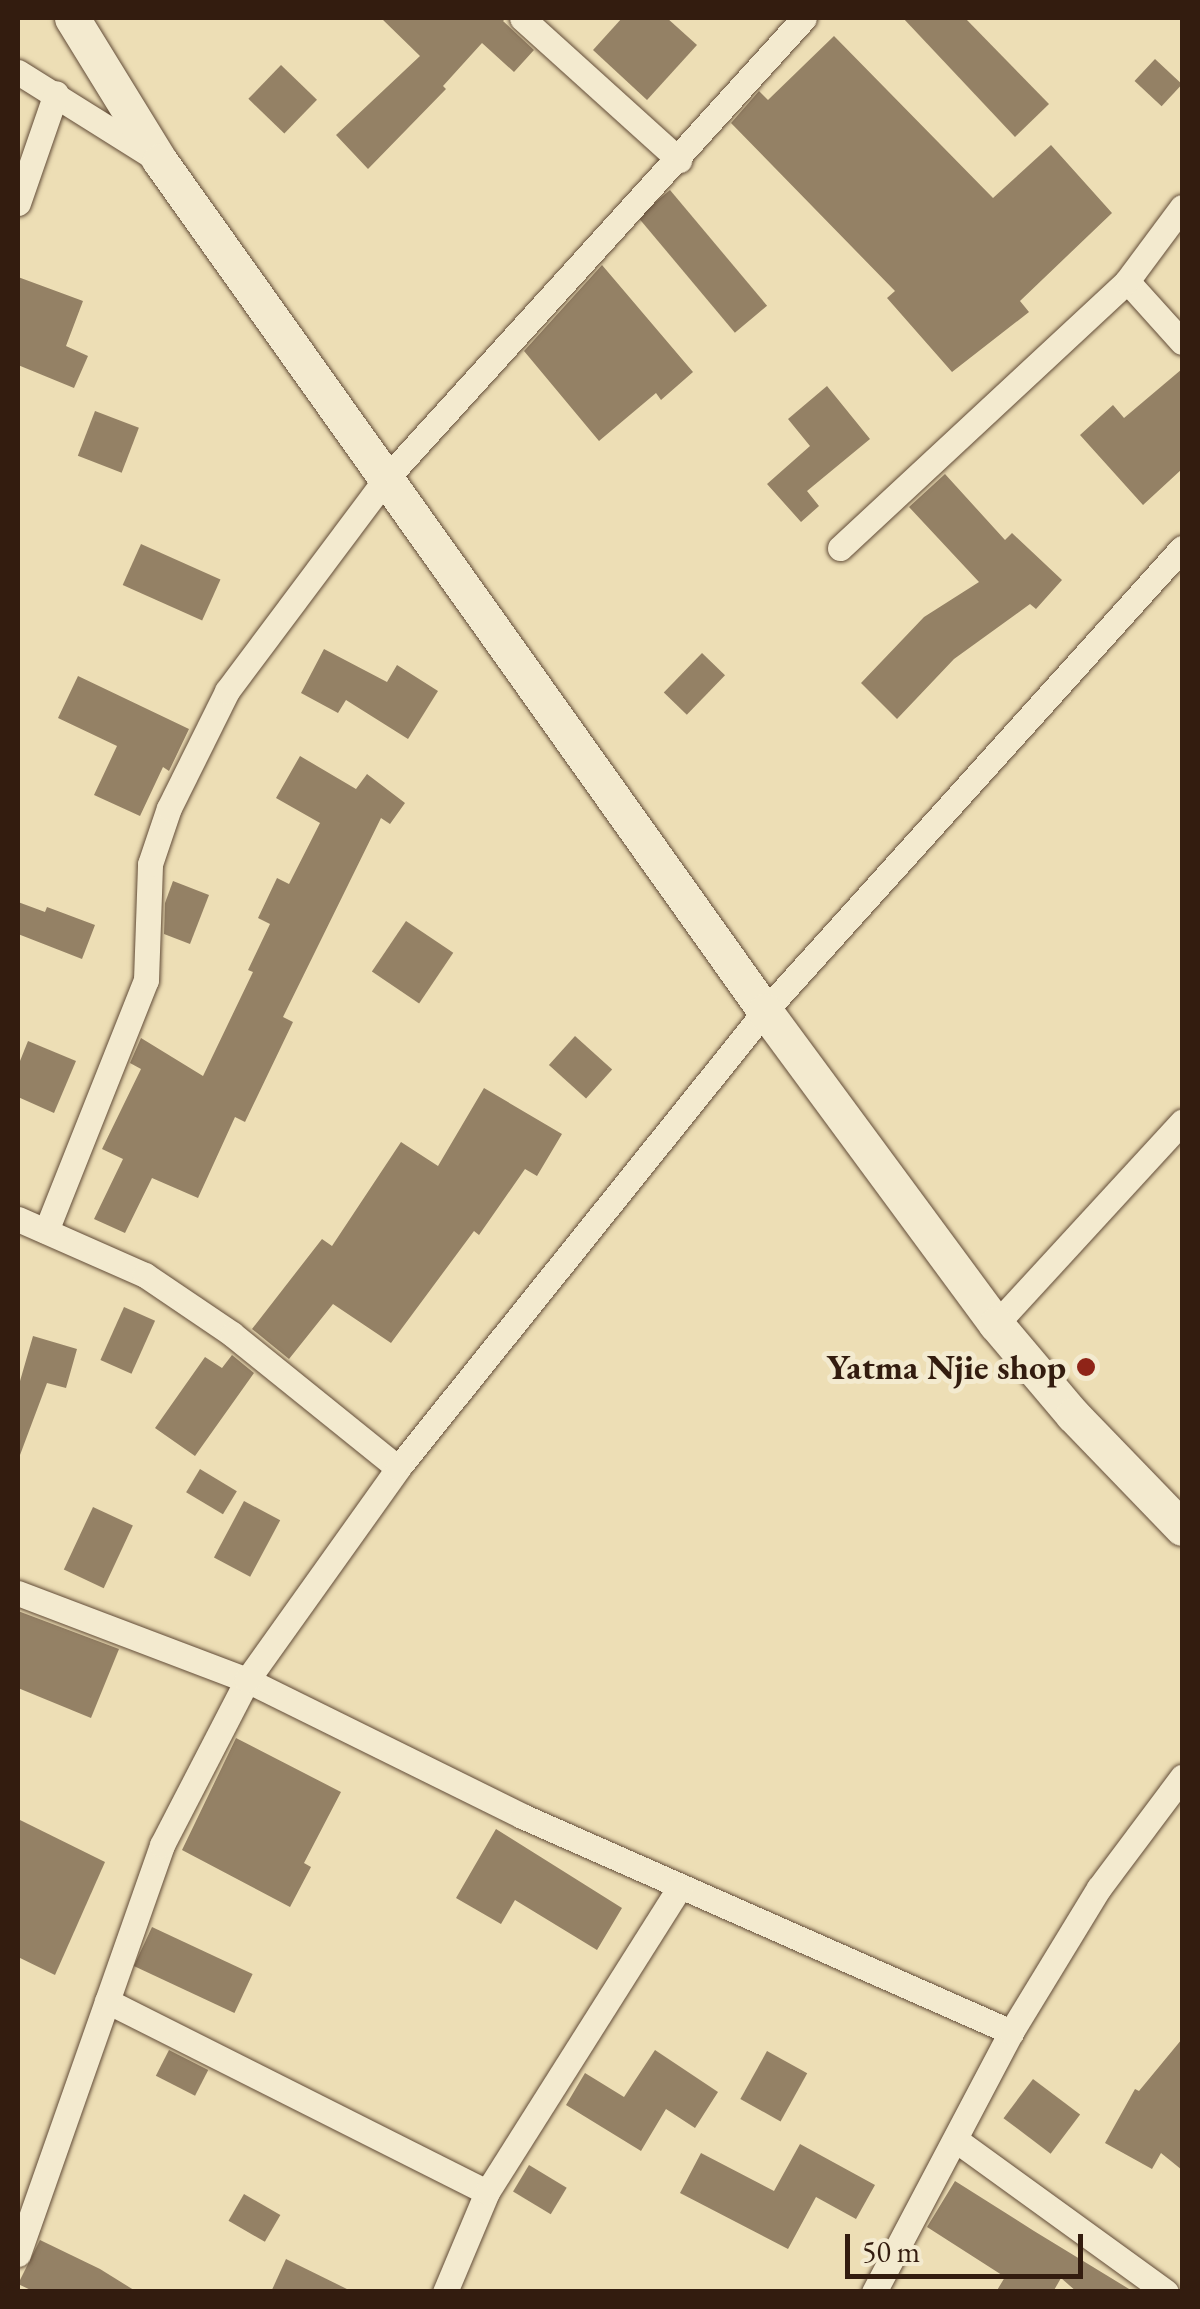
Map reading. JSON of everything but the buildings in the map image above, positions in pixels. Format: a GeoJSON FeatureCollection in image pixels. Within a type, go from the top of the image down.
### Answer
{"type":"FeatureCollection","features":[{"type":"Feature","properties":{"kind":"street"},"geometry":{"type":"LineString","coordinates":[[72,18],[160,162],[765,1011],[996,1324],[1074,1415],[1182,1528]]}},
{"type":"Feature","properties":{"kind":"street"},"geometry":{"type":"LineString","coordinates":[[522,18],[679,160]]}},
{"type":"Feature","properties":{"kind":"street"},"geometry":{"type":"LineString","coordinates":[[46,1231],[146,980],[150,864],[169,808],[227,691],[384,481],[804,18]]}},
{"type":"Feature","properties":{"kind":"street"},"geometry":{"type":"LineString","coordinates":[[18,72],[160,162]]}},
{"type":"Feature","properties":{"kind":"street"},"geometry":{"type":"LineString","coordinates":[[18,203],[56,93]]}},
{"type":"Feature","properties":{"kind":"street"},"geometry":{"type":"LineString","coordinates":[[840,548],[1126,281],[1182,207]]}},
{"type":"Feature","properties":{"kind":"street"},"geometry":{"type":"LineString","coordinates":[[1126,281],[1182,342]]}},
{"type":"Feature","properties":{"kind":"street"},"geometry":{"type":"LineString","coordinates":[[18,2254],[162,1845],[246,1680],[398,1468],[765,1011],[1182,548]]}},
{"type":"Feature","properties":{"kind":"street"},"geometry":{"type":"LineString","coordinates":[[996,1324],[1182,1122]]}},
{"type":"Feature","properties":{"kind":"street"},"geometry":{"type":"LineString","coordinates":[[18,1219],[146,1275],[232,1334],[398,1468]]}},
{"type":"Feature","properties":{"kind":"street"},"geometry":{"type":"LineString","coordinates":[[18,1593],[246,1680],[679,1888],[1011,2032]]}},
{"type":"Feature","properties":{"kind":"street"},"geometry":{"type":"LineString","coordinates":[[874,2292],[1011,2032],[1099,1888],[1182,1777]]}},
{"type":"Feature","properties":{"kind":"street"},"geometry":{"type":"LineString","coordinates":[[445,2292],[487,2192],[679,1888]]}},
{"type":"Feature","properties":{"kind":"street"},"geometry":{"type":"LineString","coordinates":[[107,2001],[487,2192]]}},
{"type":"Feature","properties":{"kind":"street"},"geometry":{"type":"LineString","coordinates":[[956,2140],[1166,2292]]}},
{"type":"Feature","properties":{"kind":"place","name":"Yatma Njie shop"},"geometry":{"type":"Point","coordinates":[1086,1367]}}]}
